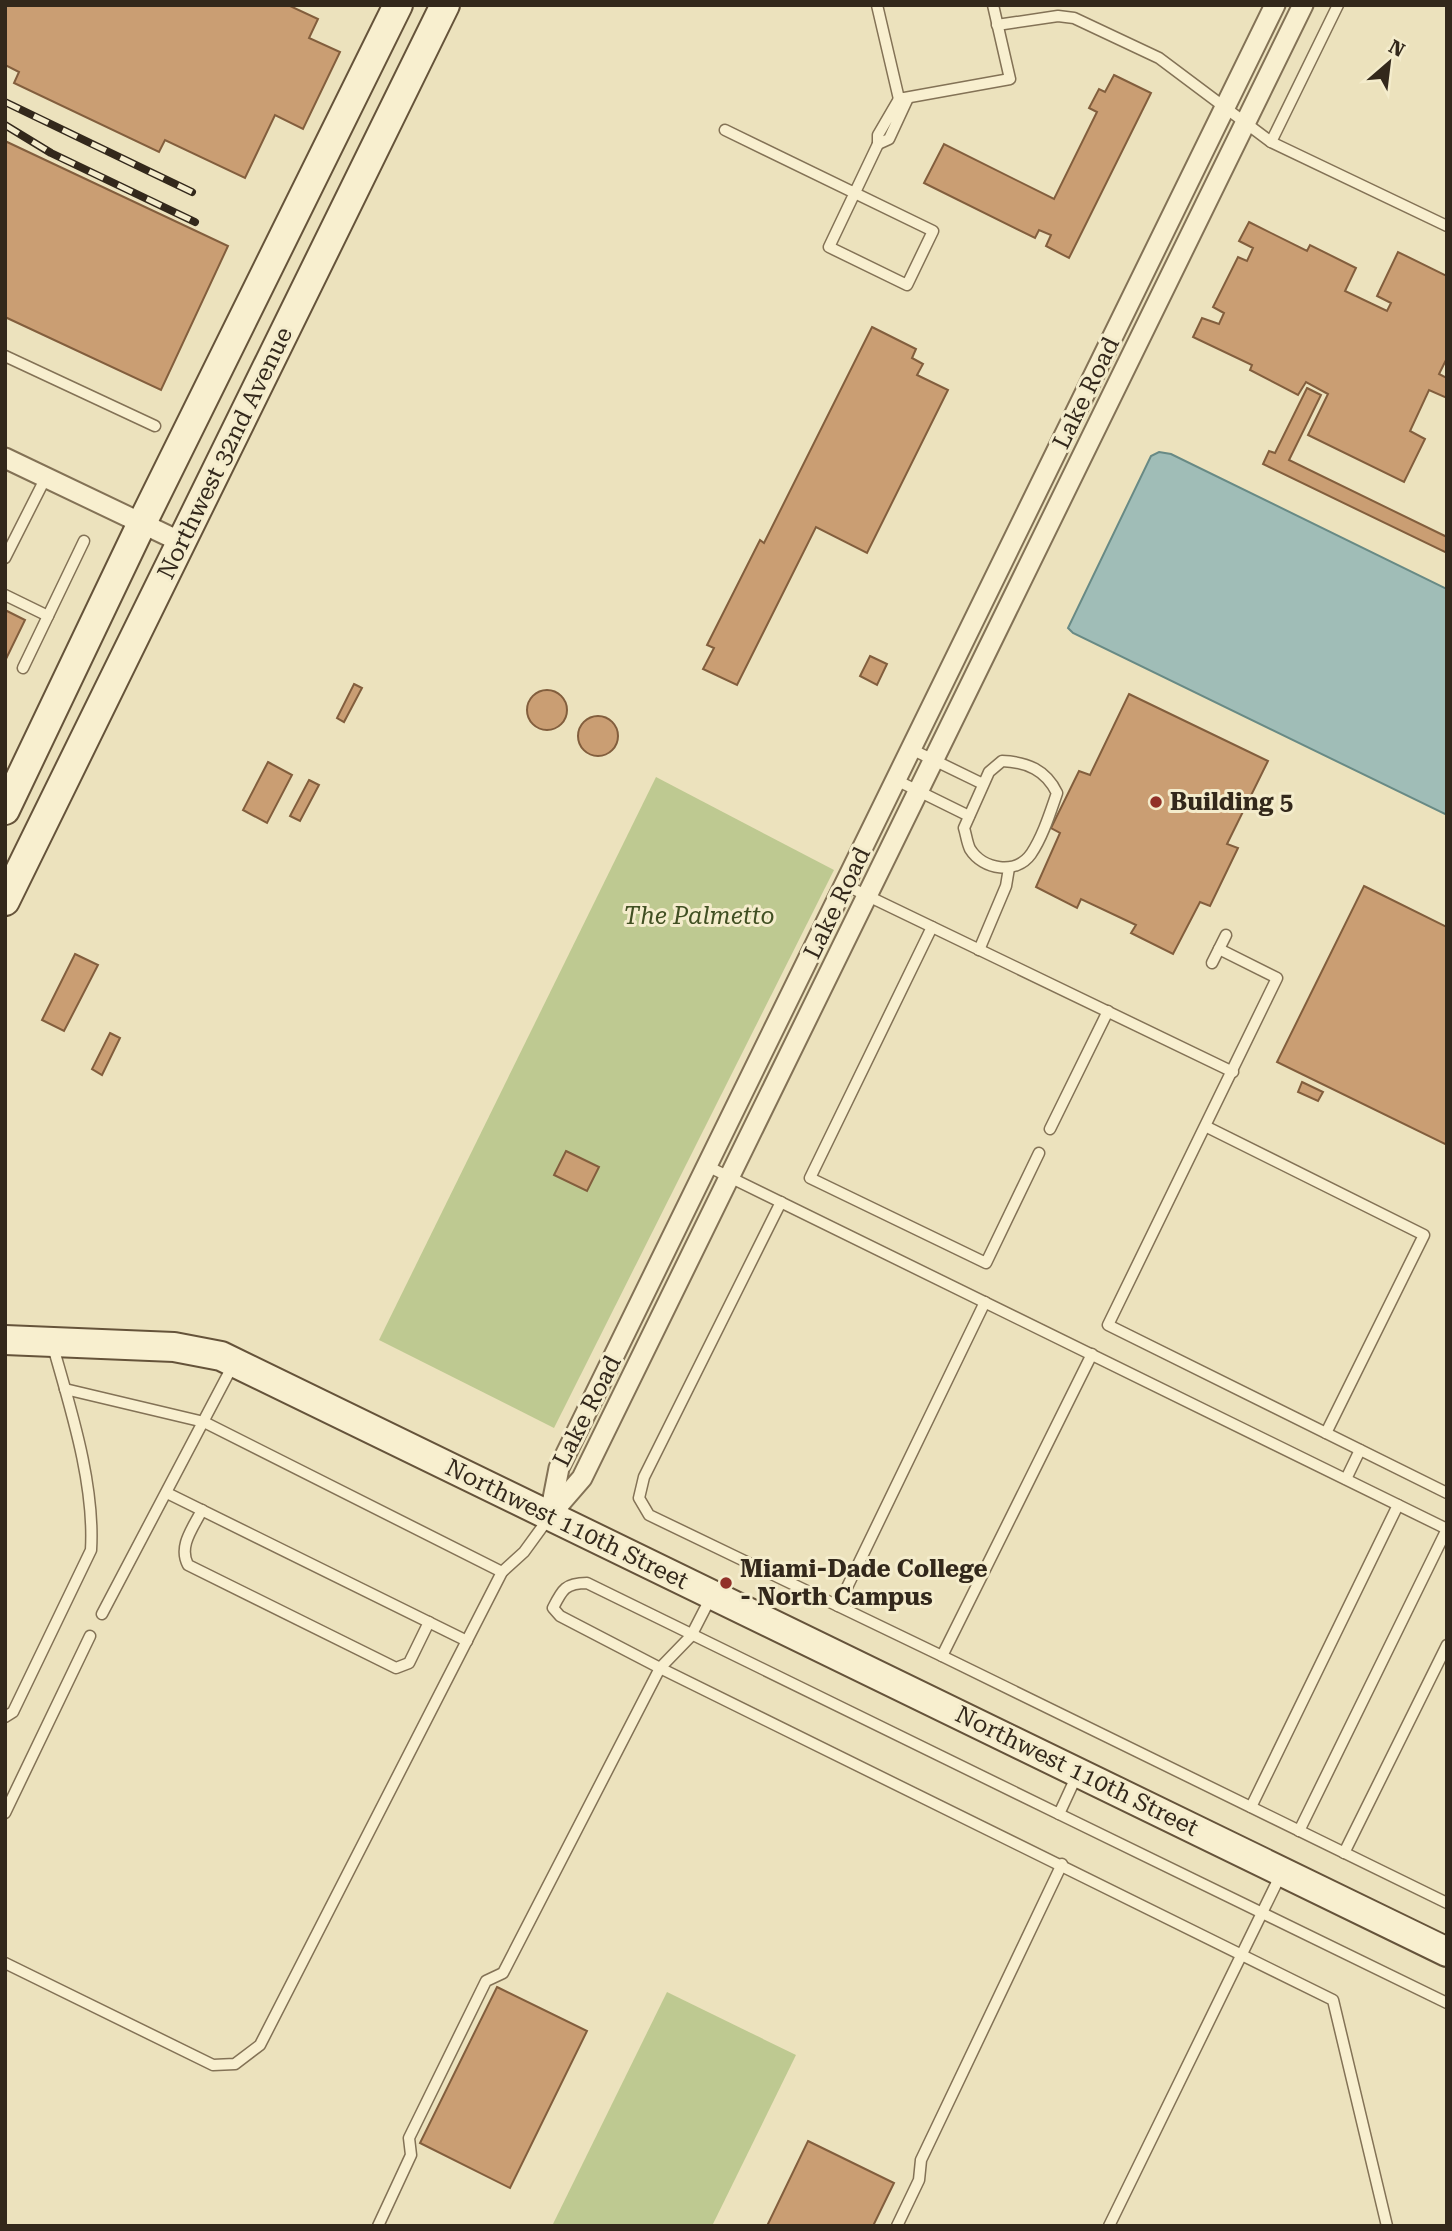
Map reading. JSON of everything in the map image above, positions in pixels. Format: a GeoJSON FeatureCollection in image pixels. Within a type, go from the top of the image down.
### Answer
{"type":"FeatureCollection","features":[{"type":"Feature","properties":{"kind":"main road","name":"Northwest 32nd Avenue"},"geometry":{"type":"LineString","coordinates":[[5,810],[142,523],[398,5]]}},
{"type":"Feature","properties":{"kind":"main road","name":"Northwest 32nd Avenue"},"geometry":{"type":"LineString","coordinates":[[5,901],[445,5]]}},
{"type":"Feature","properties":{"kind":"main road","name":"Northwest 110th Street"},"geometry":{"type":"LineString","coordinates":[[5,1340],[174,1348],[221,1356],[1447,1952]]}},
{"type":"Feature","properties":{"kind":"street","name":"Lake Road"},"geometry":{"type":"LineString","coordinates":[[550,1516],[559,1468],[1275,5]]}},
{"type":"Feature","properties":{"kind":"street","name":"Lake Road"},"geometry":{"type":"LineString","coordinates":[[550,1516],[582,1478],[1303,5]]}},
{"type":"Feature","properties":{"kind":"street"},"geometry":{"type":"LineString","coordinates":[[5,458],[181,541]]}},
{"type":"Feature","properties":{"kind":"lane"},"geometry":{"type":"LineString","coordinates":[[877,5],[904,99]]}},
{"type":"Feature","properties":{"kind":"lane"},"geometry":{"type":"LineString","coordinates":[[725,130],[855,193],[933,231],[907,285],[829,247],[855,193],[878,144],[878,135],[904,99],[1010,79],[993,5]]}},
{"type":"Feature","properties":{"kind":"lane"},"geometry":{"type":"LineString","coordinates":[[1271,142],[1338,5]]}},
{"type":"Feature","properties":{"kind":"lane"},"geometry":{"type":"LineString","coordinates":[[997,24],[1058,16],[1074,18],[1159,58],[1271,142],[1447,226]]}},
{"type":"Feature","properties":{"kind":"lane"},"geometry":{"type":"LineString","coordinates":[[5,356],[155,426]]}},
{"type":"Feature","properties":{"kind":"lane"},"geometry":{"type":"LineString","coordinates":[[5,558],[46,477]]}},
{"type":"Feature","properties":{"kind":"lane"},"geometry":{"type":"LineString","coordinates":[[23,668],[84,541]]}},
{"type":"Feature","properties":{"kind":"lane"},"geometry":{"type":"LineString","coordinates":[[5,595],[48,616]]}},
{"type":"Feature","properties":{"kind":"lane"},"geometry":{"type":"LineString","coordinates":[[912,749],[983,784]]}},
{"type":"Feature","properties":{"kind":"lane"},"geometry":{"type":"LineString","coordinates":[[1002,761],[1017,761],[1035,768],[1050,779],[1056,793],[1030,856],[1009,868],[986,863],[970,849],[964,828],[969,816],[989,772],[1002,761]]}},
{"type":"Feature","properties":{"kind":"lane"},"geometry":{"type":"LineString","coordinates":[[896,780],[969,816]]}},
{"type":"Feature","properties":{"kind":"lane"},"geometry":{"type":"LineString","coordinates":[[979,950],[1006,886],[1009,868]]}},
{"type":"Feature","properties":{"kind":"lane"},"geometry":{"type":"LineString","coordinates":[[845,885],[1233,1072]]}},
{"type":"Feature","properties":{"kind":"lane"},"geometry":{"type":"LineString","coordinates":[[932,927],[810,1178],[986,1263],[1039,1153]]}},
{"type":"Feature","properties":{"kind":"lane"},"geometry":{"type":"LineString","coordinates":[[1212,963],[1226,935]]}},
{"type":"Feature","properties":{"kind":"lane"},"geometry":{"type":"LineString","coordinates":[[1219,949],[1277,978],[1207,1127],[1108,1325],[1447,1493]]}},
{"type":"Feature","properties":{"kind":"lane"},"geometry":{"type":"LineString","coordinates":[[1050,1129],[1108,1012]]}},
{"type":"Feature","properties":{"kind":"lane"},"geometry":{"type":"LineString","coordinates":[[1207,1127],[1424,1235],[1326,1433]]}},
{"type":"Feature","properties":{"kind":"lane"},"geometry":{"type":"LineString","coordinates":[[707,1166],[1447,1529],[1299,1830]]}},
{"type":"Feature","properties":{"kind":"lane"},"geometry":{"type":"LineString","coordinates":[[780,1202],[644,1477],[639,1499],[649,1515],[1447,1903]]}},
{"type":"Feature","properties":{"kind":"lane"},"geometry":{"type":"LineString","coordinates":[[838,1606],[985,1302]]}},
{"type":"Feature","properties":{"kind":"lane"},"geometry":{"type":"LineString","coordinates":[[5,1717],[13,1712],[91,1550],[92,1533],[78,1439],[52,1343]]}},
{"type":"Feature","properties":{"kind":"lane"},"geometry":{"type":"LineString","coordinates":[[942,1656],[1092,1354]]}},
{"type":"Feature","properties":{"kind":"lane"},"geometry":{"type":"LineString","coordinates":[[102,1614],[234,1363]]}},
{"type":"Feature","properties":{"kind":"lane"},"geometry":{"type":"LineString","coordinates":[[65,1389],[204,1422],[502,1572]]}},
{"type":"Feature","properties":{"kind":"lane"},"geometry":{"type":"LineString","coordinates":[[1346,1479],[1360,1450]]}},
{"type":"Feature","properties":{"kind":"lane"},"geometry":{"type":"LineString","coordinates":[[167,1493],[467,1641]]}},
{"type":"Feature","properties":{"kind":"lane"},"geometry":{"type":"LineString","coordinates":[[1251,1807],[1398,1505]]}},
{"type":"Feature","properties":{"kind":"lane"},"geometry":{"type":"LineString","coordinates":[[202,1510],[184,1546],[183,1555],[188,1565],[372,1656],[402,1668],[409,1663],[429,1622]]}},
{"type":"Feature","properties":{"kind":"lane"},"geometry":{"type":"LineString","coordinates":[[5,1963],[213,2065],[235,2064],[260,2045],[502,1572],[524,1552],[550,1516]]}},
{"type":"Feature","properties":{"kind":"lane"},"geometry":{"type":"LineString","coordinates":[[1387,2226],[1333,2000],[1243,1953],[660,1668],[560,1616],[553,1608],[564,1587],[572,1583],[587,1583],[1447,2003]]}},
{"type":"Feature","properties":{"kind":"lane"},"geometry":{"type":"LineString","coordinates":[[378,2226],[411,2155],[409,2138],[486,1981],[503,1973],[660,1668],[691,1636],[712,1594]]}},
{"type":"Feature","properties":{"kind":"lane"},"geometry":{"type":"LineString","coordinates":[[5,1813],[90,1636]]}},
{"type":"Feature","properties":{"kind":"lane"},"geometry":{"type":"LineString","coordinates":[[1344,1853],[1447,1645]]}},
{"type":"Feature","properties":{"kind":"lane"},"geometry":{"type":"LineString","coordinates":[[1059,1814],[1079,1771]]}},
{"type":"Feature","properties":{"kind":"lane"},"geometry":{"type":"LineString","coordinates":[[897,2226],[919,2180],[920,2160],[1062,1864]]}},
{"type":"Feature","properties":{"kind":"lane"},"geometry":{"type":"LineString","coordinates":[[1109,2226],[1283,1871]]}},
{"type":"Feature","properties":{"kind":"green space","name":"The Palmetto"},"geometry":{"type":"Polygon","coordinates":[[[656,777],[834,870],[554,1428],[379,1340],[656,777]]]}},
{"type":"Feature","properties":{"kind":"green space"},"geometry":{"type":"Polygon","coordinates":[[[667,1992],[796,2055],[712,2226],[552,2226],[667,1992]]]}},
{"type":"Feature","properties":{"kind":"water"},"geometry":{"type":"Polygon","coordinates":[[[1159,452],[1171,454],[1447,589],[1447,815],[1073,633],[1068,628],[1151,456],[1159,452]]]}},
{"type":"Feature","properties":{"kind":"building"},"geometry":{"type":"Polygon","coordinates":[[[5,5],[288,5],[318,19],[309,38],[340,52],[303,129],[275,115],[245,178],[165,140],[159,152],[14,83],[19,72],[5,65],[5,5]]]}},
{"type":"Feature","properties":{"kind":"building"},"geometry":{"type":"Polygon","coordinates":[[[1114,75],[1151,93],[1069,258],[1046,246],[1051,235],[1039,230],[1035,238],[924,183],[944,144],[1054,199],[1097,112],[1089,108],[1099,89],[1105,92],[1114,75]]]}},
{"type":"Feature","properties":{"kind":"building"},"geometry":{"type":"Polygon","coordinates":[[[5,141],[228,246],[161,390],[5,317],[5,141]]]}},
{"type":"Feature","properties":{"kind":"building"},"geometry":{"type":"Polygon","coordinates":[[[1249,222],[1307,251],[1310,245],[1356,268],[1345,291],[1387,311],[1391,303],[1377,296],[1398,252],[1447,276],[1447,358],[1439,374],[1447,378],[1447,398],[1429,390],[1410,431],[1425,439],[1404,482],[1308,435],[1328,394],[1306,382],[1298,395],[1250,370],[1252,365],[1193,337],[1202,318],[1219,324],[1224,313],[1213,307],[1238,257],[1247,261],[1253,248],[1239,241],[1249,222]]]}},
{"type":"Feature","properties":{"kind":"building"},"geometry":{"type":"Polygon","coordinates":[[[872,327],[916,349],[912,358],[923,364],[917,375],[948,390],[867,553],[816,527],[737,685],[703,669],[714,648],[707,645],[760,540],[764,543],[872,327]]]}},
{"type":"Feature","properties":{"kind":"building"},"geometry":{"type":"Polygon","coordinates":[[[1307,388],[1321,395],[1289,460],[1447,537],[1447,553],[1263,464],[1269,451],[1275,453],[1307,388]]]}},
{"type":"Feature","properties":{"kind":"building"},"geometry":{"type":"Polygon","coordinates":[[[5,610],[25,620],[5,661],[5,610]]]}},
{"type":"Feature","properties":{"kind":"building"},"geometry":{"type":"Polygon","coordinates":[[[870,656],[887,664],[877,685],[860,676],[870,656]]]}},
{"type":"Feature","properties":{"kind":"building"},"geometry":{"type":"Polygon","coordinates":[[[354,684],[362,688],[344,722],[337,718],[354,684]]]}},
{"type":"Feature","properties":{"kind":"building"},"geometry":{"type":"Polygon","coordinates":[[[547,690],[561,696],[567,710],[561,724],[547,730],[533,724],[527,710],[533,696],[547,690]]]}},
{"type":"Feature","properties":{"kind":"building","name":"Building 5"},"geometry":{"type":"Polygon","coordinates":[[[1129,694],[1268,761],[1227,844],[1238,848],[1210,906],[1200,902],[1173,954],[1131,933],[1136,925],[1081,899],[1077,908],[1036,887],[1060,833],[1051,828],[1079,771],[1090,775],[1129,694]]]}},
{"type":"Feature","properties":{"kind":"building"},"geometry":{"type":"Polygon","coordinates":[[[598,716],[606,717],[612,722],[617,728],[617,744],[612,750],[606,755],[598,756],[590,755],[584,750],[579,744],[578,736],[579,728],[584,722],[590,717],[598,716]]]}},
{"type":"Feature","properties":{"kind":"building"},"geometry":{"type":"Polygon","coordinates":[[[268,762],[292,775],[267,823],[243,810],[268,762]]]}},
{"type":"Feature","properties":{"kind":"building"},"geometry":{"type":"Polygon","coordinates":[[[309,780],[319,785],[300,821],[290,816],[309,780]]]}},
{"type":"Feature","properties":{"kind":"building"},"geometry":{"type":"Polygon","coordinates":[[[1364,886],[1447,927],[1447,1145],[1277,1062],[1364,886]]]}},
{"type":"Feature","properties":{"kind":"building"},"geometry":{"type":"Polygon","coordinates":[[[75,954],[98,965],[64,1031],[42,1020],[75,954]]]}},
{"type":"Feature","properties":{"kind":"building"},"geometry":{"type":"Polygon","coordinates":[[[110,1033],[120,1038],[102,1075],[92,1069],[110,1033]]]}},
{"type":"Feature","properties":{"kind":"building"},"geometry":{"type":"Polygon","coordinates":[[[1302,1082],[1323,1092],[1318,1101],[1298,1092],[1302,1082]]]}},
{"type":"Feature","properties":{"kind":"building"},"geometry":{"type":"Polygon","coordinates":[[[566,1151],[599,1167],[587,1191],[554,1175],[566,1151]]]}},
{"type":"Feature","properties":{"kind":"building"},"geometry":{"type":"Polygon","coordinates":[[[497,1987],[587,2031],[510,2188],[420,2143],[497,1987]]]}},
{"type":"Feature","properties":{"kind":"building"},"geometry":{"type":"Polygon","coordinates":[[[808,2141],[894,2183],[873,2226],[767,2226],[808,2141]]]}},
{"type":"Feature","properties":{"kind":"railway"},"geometry":{"type":"LineString","coordinates":[[5,102],[192,192]]}},
{"type":"Feature","properties":{"kind":"railway"},"geometry":{"type":"LineString","coordinates":[[5,125],[51,153],[195,222]]}},
{"type":"Feature","properties":{"kind":"place","name":"Building 5"},"geometry":{"type":"Point","coordinates":[1156,802]}},
{"type":"Feature","properties":{"kind":"place","name":"Miami-Dade College - North Campus"},"geometry":{"type":"Point","coordinates":[726,1583]}}]}
